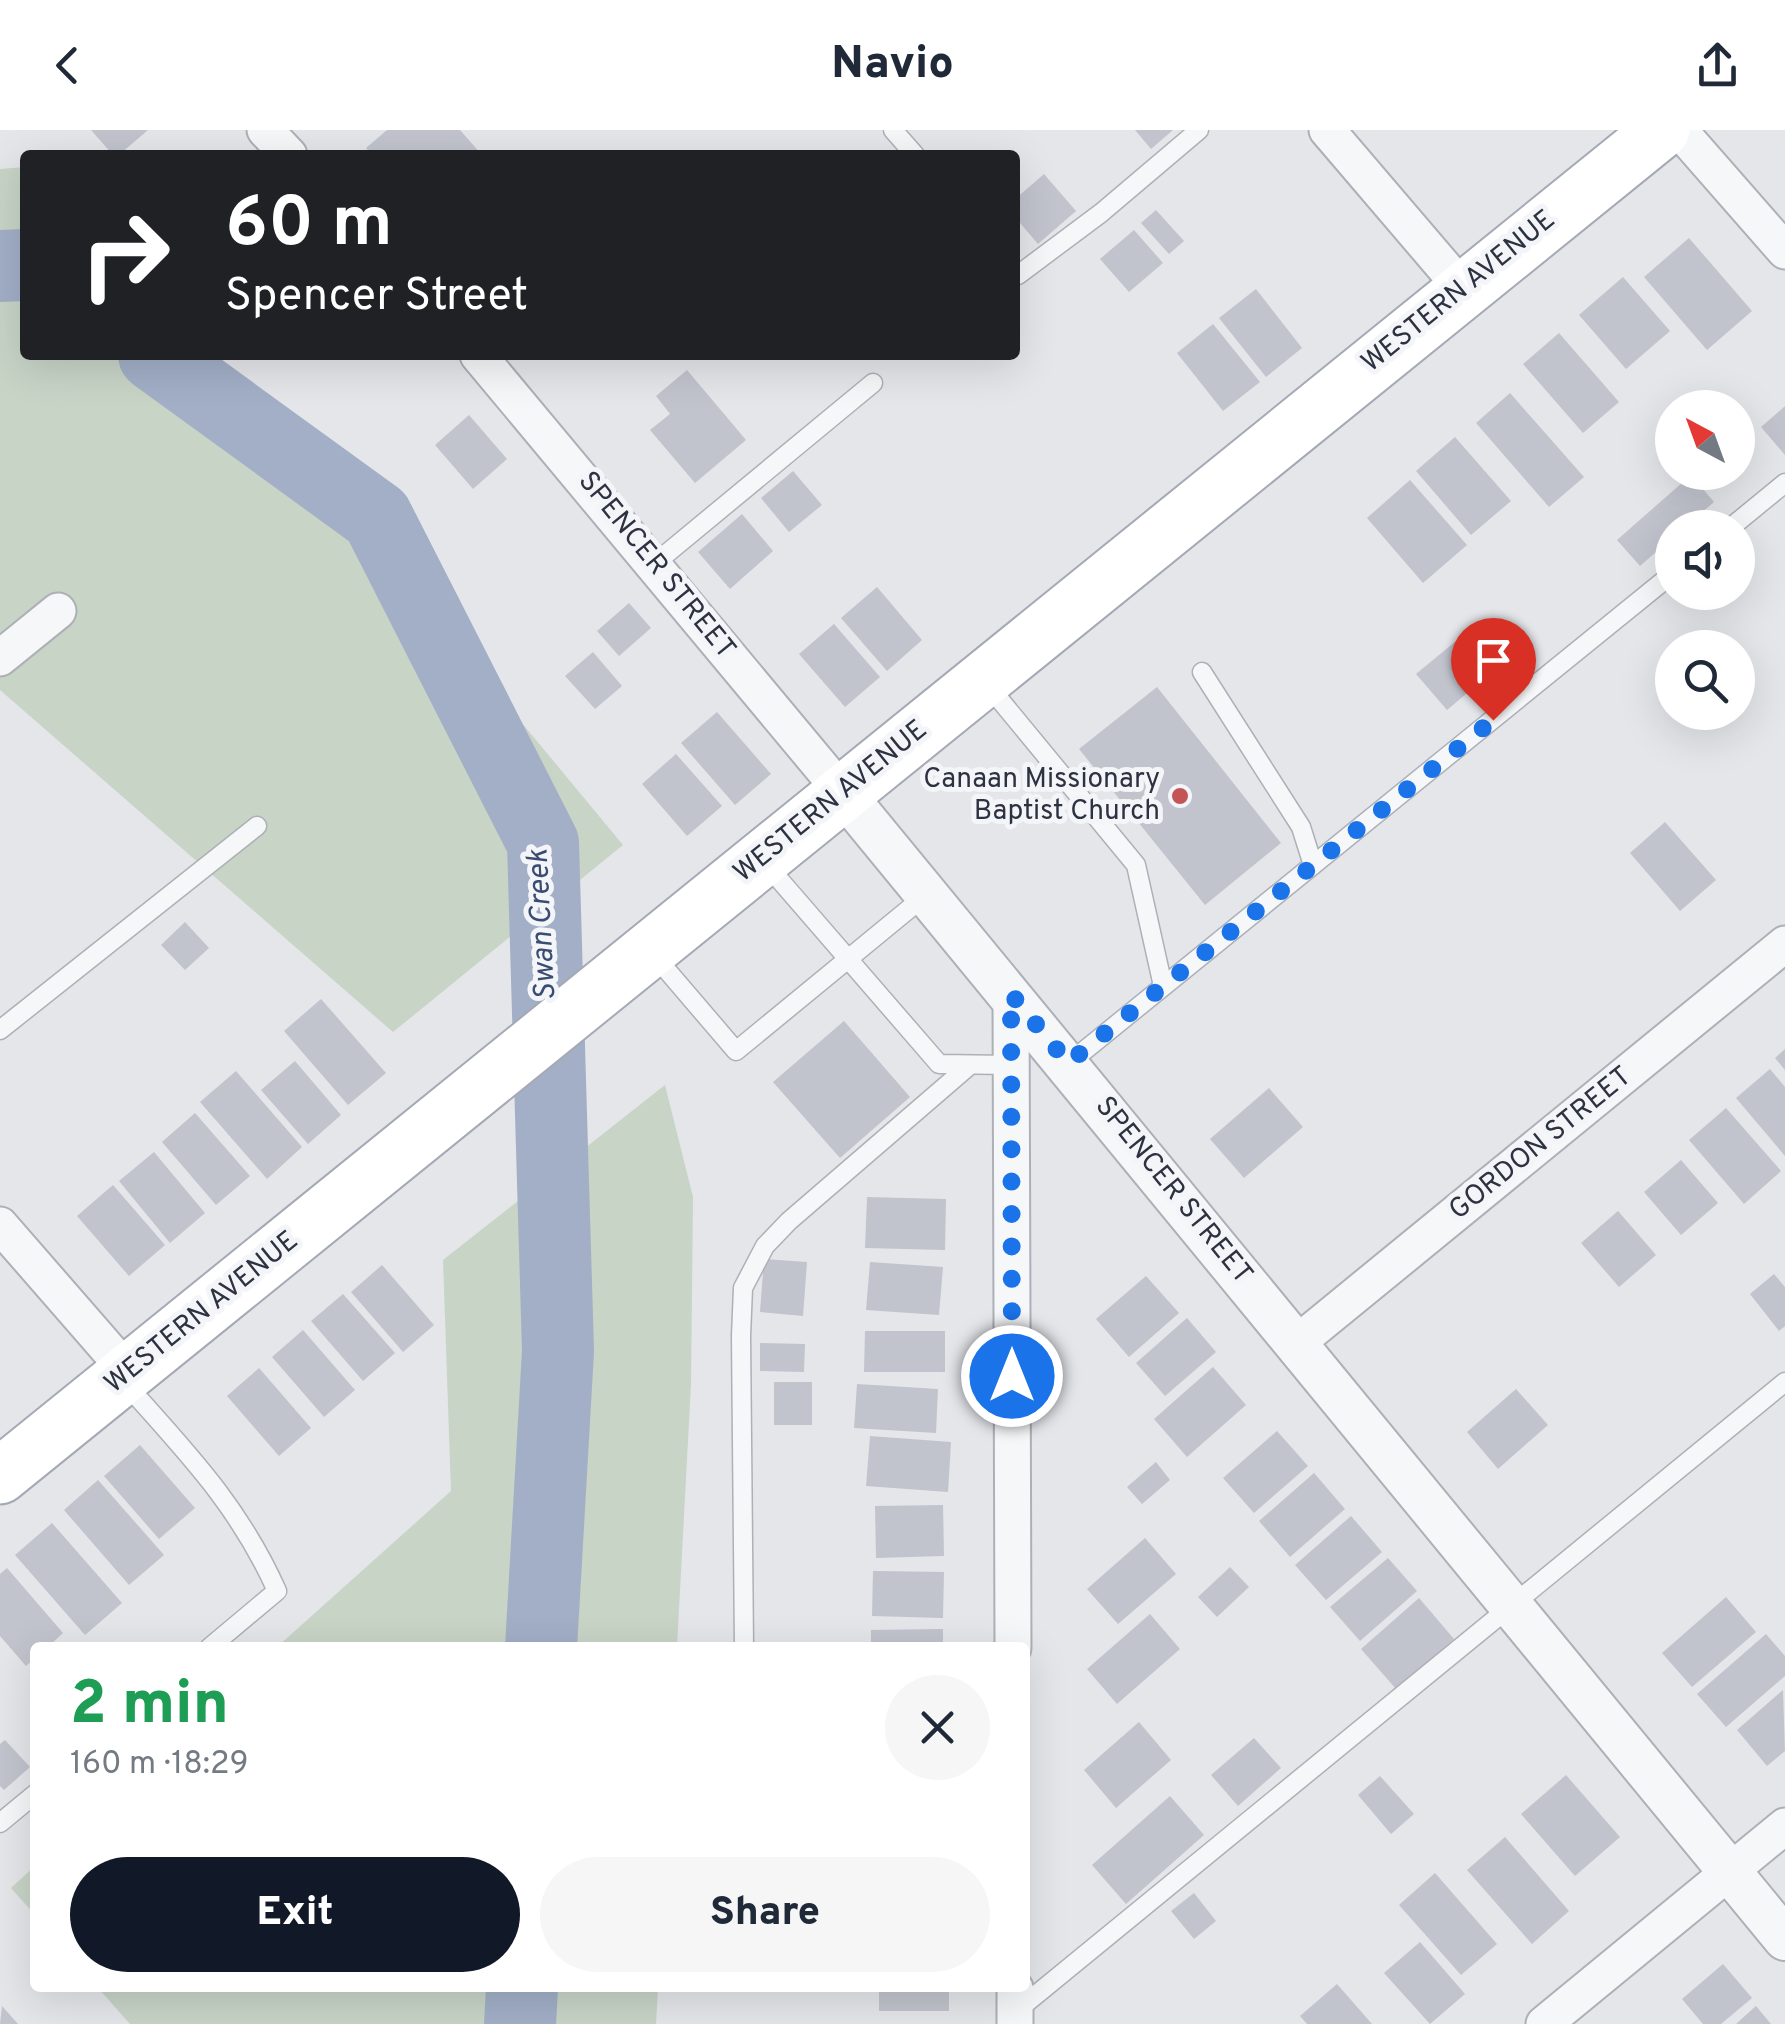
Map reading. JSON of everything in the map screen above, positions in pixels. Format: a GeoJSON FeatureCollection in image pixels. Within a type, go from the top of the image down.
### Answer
{"type":"FeatureCollection","features":[{"type":"Feature","properties":{"kind":"main road","name":"WESTERN AVENUE"},"geometry":{"type":"LineString","coordinates":[[0,1476],[1462,288],[1662,130]]}},
{"type":"Feature","properties":{"kind":"street"},"geometry":{"type":"LineString","coordinates":[[265,130],[284,150]]}},
{"type":"Feature","properties":{"kind":"street"},"geometry":{"type":"LineString","coordinates":[[1327,130],[1462,288]]}},
{"type":"Feature","properties":{"kind":"street"},"geometry":{"type":"LineString","coordinates":[[1679,130],[1785,251]]}},
{"type":"Feature","properties":{"kind":"street","name":"SPENCER STREET"},"geometry":{"type":"LineString","coordinates":[[482,360],[1068,1063],[1785,1939]]}},
{"type":"Feature","properties":{"kind":"street"},"geometry":{"type":"LineString","coordinates":[[0,658],[58,611]]}},
{"type":"Feature","properties":{"kind":"street","name":"GORDON STREET"},"geometry":{"type":"LineString","coordinates":[[1297,1343],[1785,944]]}},
{"type":"Feature","properties":{"kind":"street"},"geometry":{"type":"LineString","coordinates":[[1011,994],[1013,1642]]}},
{"type":"Feature","properties":{"kind":"street"},"geometry":{"type":"LineString","coordinates":[[0,1225],[124,1375]]}},
{"type":"Feature","properties":{"kind":"street"},"geometry":{"type":"LineString","coordinates":[[1544,2024],[1785,1826]]}},
{"type":"Feature","properties":{"kind":"lane"},"geometry":{"type":"LineString","coordinates":[[893,130],[911,150]]}},
{"type":"Feature","properties":{"kind":"lane"},"geometry":{"type":"LineString","coordinates":[[1020,274],[1102,213],[1199,130]]}},
{"type":"Feature","properties":{"kind":"lane"},"geometry":{"type":"LineString","coordinates":[[654,564],[873,382]]}},
{"type":"Feature","properties":{"kind":"lane"},"geometry":{"type":"LineString","coordinates":[[1752,510],[1785,484]]}},
{"type":"Feature","properties":{"kind":"lane"},"geometry":{"type":"LineString","coordinates":[[1068,1063],[1655,588]]}},
{"type":"Feature","properties":{"kind":"lane"},"geometry":{"type":"LineString","coordinates":[[1202,672],[1301,826],[1313,865]]}},
{"type":"Feature","properties":{"kind":"lane"},"geometry":{"type":"LineString","coordinates":[[983,679],[1136,865],[1163,986]]}},
{"type":"Feature","properties":{"kind":"lane"},"geometry":{"type":"LineString","coordinates":[[0,1030],[257,826]]}},
{"type":"Feature","properties":{"kind":"lane"},"geometry":{"type":"LineString","coordinates":[[761,859],[938,1064],[1010,1065]]}},
{"type":"Feature","properties":{"kind":"lane"},"geometry":{"type":"LineString","coordinates":[[639,958],[736,1052],[927,894]]}},
{"type":"Feature","properties":{"kind":"lane"},"geometry":{"type":"LineString","coordinates":[[744,1642],[743,1288],[758,1256],[788,1220],[970,1064]]}},
{"type":"Feature","properties":{"kind":"lane"},"geometry":{"type":"LineString","coordinates":[[124,1375],[227,1498],[247,1528],[277,1590],[216,1642]]}},
{"type":"Feature","properties":{"kind":"lane"},"geometry":{"type":"LineString","coordinates":[[1015,2008],[1785,1382]]}},
{"type":"Feature","properties":{"kind":"lane"},"geometry":{"type":"LineString","coordinates":[[0,1823],[30,1798]]}},
{"type":"Feature","properties":{"kind":"green space"},"geometry":{"type":"Polygon","coordinates":[[[20,167],[20,360],[221,360],[623,845],[393,1032],[0,690],[0,169],[20,167]]]}},
{"type":"Feature","properties":{"kind":"green space"},"geometry":{"type":"Polygon","coordinates":[[[665,1085],[693,1197],[691,1384],[677,1642],[283,1642],[451,1491],[443,1260],[665,1085]]]}},
{"type":"Feature","properties":{"kind":"green space"},"geometry":{"type":"Polygon","coordinates":[[[30,1871],[30,1909],[11,1888],[30,1871]]]}},
{"type":"Feature","properties":{"kind":"green space"},"geometry":{"type":"Polygon","coordinates":[[[102,1992],[658,1992],[656,2024],[130,2024],[102,1992]]]}},
{"type":"Feature","properties":{"kind":"building"},"geometry":{"type":"Polygon","coordinates":[[[91,130],[148,130],[125,150],[109,150],[91,130]]]}},
{"type":"Feature","properties":{"kind":"building"},"geometry":{"type":"Polygon","coordinates":[[[387,130],[460,130],[478,150],[368,150],[387,130]]]}},
{"type":"Feature","properties":{"kind":"building"},"geometry":{"type":"Polygon","coordinates":[[[1135,130],[1173,130],[1151,149],[1135,130]]]}},
{"type":"Feature","properties":{"kind":"building"},"geometry":{"type":"Polygon","coordinates":[[[1044,174],[1076,211],[1038,244],[1020,223],[1020,195],[1044,174]]]}},
{"type":"Feature","properties":{"kind":"building"},"geometry":{"type":"Polygon","coordinates":[[[1156,210],[1184,241],[1169,254],[1141,223],[1156,210]]]}},
{"type":"Feature","properties":{"kind":"building"},"geometry":{"type":"Polygon","coordinates":[[[1134,230],[1163,263],[1129,292],[1100,259],[1134,230]]]}},
{"type":"Feature","properties":{"kind":"building"},"geometry":{"type":"Polygon","coordinates":[[[1689,238],[1752,311],[1707,350],[1644,277],[1689,238]]]}},
{"type":"Feature","properties":{"kind":"building"},"geometry":{"type":"Polygon","coordinates":[[[1623,277],[1670,331],[1626,369],[1579,315],[1623,277]]]}},
{"type":"Feature","properties":{"kind":"building"},"geometry":{"type":"Polygon","coordinates":[[[1256,289],[1302,348],[1266,377],[1219,318],[1256,289]]]}},
{"type":"Feature","properties":{"kind":"building"},"geometry":{"type":"Polygon","coordinates":[[[1213,324],[1260,382],[1223,411],[1177,353],[1213,324]]]}},
{"type":"Feature","properties":{"kind":"building"},"geometry":{"type":"Polygon","coordinates":[[[1559,333],[1619,402],[1583,433],[1523,364],[1559,333]]]}},
{"type":"Feature","properties":{"kind":"building"},"geometry":{"type":"Polygon","coordinates":[[[687,370],[746,440],[695,483],[650,430],[670,414],[656,396],[687,370]]]}},
{"type":"Feature","properties":{"kind":"building"},"geometry":{"type":"Polygon","coordinates":[[[1510,393],[1584,477],[1549,507],[1476,423],[1510,393]]]}},
{"type":"Feature","properties":{"kind":"building"},"geometry":{"type":"Polygon","coordinates":[[[1785,406],[1785,455],[1761,427],[1785,406]]]}},
{"type":"Feature","properties":{"kind":"building"},"geometry":{"type":"Polygon","coordinates":[[[469,415],[507,459],[473,489],[435,445],[469,415]]]}},
{"type":"Feature","properties":{"kind":"building"},"geometry":{"type":"Polygon","coordinates":[[[1455,437],[1511,501],[1471,535],[1416,471],[1455,437]]]}},
{"type":"Feature","properties":{"kind":"building"},"geometry":{"type":"Polygon","coordinates":[[[793,471],[822,505],[789,532],[761,498],[793,471]]]}},
{"type":"Feature","properties":{"kind":"building"},"geometry":{"type":"Polygon","coordinates":[[[1410,480],[1467,545],[1423,583],[1367,518],[1410,480]]]}},
{"type":"Feature","properties":{"kind":"building"},"geometry":{"type":"Polygon","coordinates":[[[1674,490],[1704,490],[1714,502],[1705,510],[1655,510],[1655,553],[1640,566],[1617,540],[1674,490]]]}},
{"type":"Feature","properties":{"kind":"building"},"geometry":{"type":"Polygon","coordinates":[[[742,514],[773,551],[730,589],[698,552],[742,514]]]}},
{"type":"Feature","properties":{"kind":"building"},"geometry":{"type":"Polygon","coordinates":[[[877,587],[922,640],[887,671],[841,618],[877,587]]]}},
{"type":"Feature","properties":{"kind":"building"},"geometry":{"type":"Polygon","coordinates":[[[629,603],[651,628],[619,656],[597,631],[629,603]]]}},
{"type":"Feature","properties":{"kind":"building"},"geometry":{"type":"Polygon","coordinates":[[[834,624],[880,677],[845,707],[799,654],[834,624]]]}},
{"type":"Feature","properties":{"kind":"building"},"geometry":{"type":"Polygon","coordinates":[[[1456,641],[1486,677],[1447,710],[1416,674],[1456,641]]]}},
{"type":"Feature","properties":{"kind":"building"},"geometry":{"type":"Polygon","coordinates":[[[593,652],[622,686],[595,709],[565,676],[593,652]]]}},
{"type":"Feature","properties":{"kind":"building","name":"Canaan Missionary Baptist Church"},"geometry":{"type":"Polygon","coordinates":[[[1157,687],[1281,843],[1205,905],[1079,749],[1157,687]]]}},
{"type":"Feature","properties":{"kind":"building"},"geometry":{"type":"Polygon","coordinates":[[[717,712],[771,774],[735,805],[681,743],[717,712]]]}},
{"type":"Feature","properties":{"kind":"building"},"geometry":{"type":"Polygon","coordinates":[[[676,754],[722,806],[687,836],[642,784],[676,754]]]}},
{"type":"Feature","properties":{"kind":"building"},"geometry":{"type":"Polygon","coordinates":[[[1665,822],[1716,880],[1680,911],[1630,853],[1665,822]]]}},
{"type":"Feature","properties":{"kind":"building"},"geometry":{"type":"Polygon","coordinates":[[[185,922],[209,948],[185,970],[161,945],[185,922]]]}},
{"type":"Feature","properties":{"kind":"building"},"geometry":{"type":"Polygon","coordinates":[[[321,999],[386,1073],[348,1105],[284,1031],[321,999]]]}},
{"type":"Feature","properties":{"kind":"building"},"geometry":{"type":"Polygon","coordinates":[[[844,1021],[910,1097],[840,1158],[773,1082],[844,1021]]]}},
{"type":"Feature","properties":{"kind":"building"},"geometry":{"type":"Polygon","coordinates":[[[1785,1049],[1785,1070],[1775,1058],[1785,1049]]]}},
{"type":"Feature","properties":{"kind":"building"},"geometry":{"type":"Polygon","coordinates":[[[295,1061],[341,1115],[308,1144],[261,1090],[295,1061]]]}},
{"type":"Feature","properties":{"kind":"building"},"geometry":{"type":"Polygon","coordinates":[[[1770,1069],[1785,1087],[1785,1156],[1736,1098],[1770,1069]]]}},
{"type":"Feature","properties":{"kind":"building"},"geometry":{"type":"Polygon","coordinates":[[[236,1071],[302,1147],[267,1179],[200,1102],[236,1071]]]}},
{"type":"Feature","properties":{"kind":"building"},"geometry":{"type":"Polygon","coordinates":[[[1269,1088],[1303,1127],[1244,1178],[1210,1139],[1269,1088]]]}},
{"type":"Feature","properties":{"kind":"building"},"geometry":{"type":"Polygon","coordinates":[[[1726,1108],[1781,1171],[1744,1204],[1689,1140],[1726,1108]]]}},
{"type":"Feature","properties":{"kind":"building"},"geometry":{"type":"Polygon","coordinates":[[[195,1113],[250,1176],[216,1205],[162,1142],[195,1113]]]}},
{"type":"Feature","properties":{"kind":"building"},"geometry":{"type":"Polygon","coordinates":[[[154,1152],[205,1213],[170,1243],[119,1181],[154,1152]]]}},
{"type":"Feature","properties":{"kind":"building"},"geometry":{"type":"Polygon","coordinates":[[[1681,1160],[1718,1203],[1681,1235],[1644,1192],[1681,1160]]]}},
{"type":"Feature","properties":{"kind":"building"},"geometry":{"type":"Polygon","coordinates":[[[113,1185],[165,1245],[129,1276],[77,1216],[113,1185]]]}},
{"type":"Feature","properties":{"kind":"building"},"geometry":{"type":"Polygon","coordinates":[[[867,1197],[946,1199],[945,1250],[865,1248],[867,1197]]]}},
{"type":"Feature","properties":{"kind":"building"},"geometry":{"type":"Polygon","coordinates":[[[1618,1211],[1656,1255],[1619,1287],[1581,1243],[1618,1211]]]}},
{"type":"Feature","properties":{"kind":"building"},"geometry":{"type":"Polygon","coordinates":[[[764,1259],[807,1262],[803,1316],[760,1312],[764,1259]]]}},
{"type":"Feature","properties":{"kind":"building"},"geometry":{"type":"Polygon","coordinates":[[[870,1262],[943,1267],[939,1315],[866,1310],[870,1262]]]}},
{"type":"Feature","properties":{"kind":"building"},"geometry":{"type":"Polygon","coordinates":[[[382,1265],[434,1325],[403,1352],[351,1292],[382,1265]]]}},
{"type":"Feature","properties":{"kind":"building"},"geometry":{"type":"Polygon","coordinates":[[[1774,1274],[1785,1287],[1785,1326],[1779,1331],[1750,1294],[1774,1274]]]}},
{"type":"Feature","properties":{"kind":"building"},"geometry":{"type":"Polygon","coordinates":[[[1146,1276],[1179,1313],[1129,1357],[1096,1319],[1146,1276]]]}},
{"type":"Feature","properties":{"kind":"building"},"geometry":{"type":"Polygon","coordinates":[[[343,1294],[395,1353],[363,1381],[311,1321],[343,1294]]]}},
{"type":"Feature","properties":{"kind":"building"},"geometry":{"type":"Polygon","coordinates":[[[1187,1318],[1216,1352],[1165,1396],[1136,1363],[1187,1318]]]}},
{"type":"Feature","properties":{"kind":"building"},"geometry":{"type":"Polygon","coordinates":[[[303,1330],[355,1390],[324,1417],[272,1357],[303,1330]]]}},
{"type":"Feature","properties":{"kind":"building"},"geometry":{"type":"Polygon","coordinates":[[[865,1331],[945,1331],[945,1372],[864,1372],[865,1331]]]}},
{"type":"Feature","properties":{"kind":"building"},"geometry":{"type":"Polygon","coordinates":[[[760,1343],[805,1344],[804,1372],[760,1371],[760,1343]]]}},
{"type":"Feature","properties":{"kind":"building"},"geometry":{"type":"Polygon","coordinates":[[[1213,1367],[1246,1405],[1187,1457],[1154,1419],[1213,1367]]]}},
{"type":"Feature","properties":{"kind":"building"},"geometry":{"type":"Polygon","coordinates":[[[259,1368],[311,1428],[279,1456],[227,1396],[259,1368]]]}},
{"type":"Feature","properties":{"kind":"building"},"geometry":{"type":"Polygon","coordinates":[[[774,1382],[812,1382],[812,1425],[774,1425],[774,1382]]]}},
{"type":"Feature","properties":{"kind":"building"},"geometry":{"type":"Polygon","coordinates":[[[857,1384],[938,1389],[936,1433],[854,1428],[857,1384]]]}},
{"type":"Feature","properties":{"kind":"building"},"geometry":{"type":"Polygon","coordinates":[[[1516,1389],[1548,1425],[1498,1469],[1467,1432],[1516,1389]]]}},
{"type":"Feature","properties":{"kind":"building"},"geometry":{"type":"Polygon","coordinates":[[[1277,1431],[1308,1466],[1254,1513],[1223,1478],[1277,1431]]]}},
{"type":"Feature","properties":{"kind":"building"},"geometry":{"type":"Polygon","coordinates":[[[870,1436],[951,1442],[948,1492],[866,1486],[870,1436]]]}},
{"type":"Feature","properties":{"kind":"building"},"geometry":{"type":"Polygon","coordinates":[[[140,1445],[195,1508],[159,1539],[104,1476],[140,1445]]]}},
{"type":"Feature","properties":{"kind":"building"},"geometry":{"type":"Polygon","coordinates":[[[1156,1462],[1170,1480],[1142,1504],[1127,1487],[1156,1462]]]}},
{"type":"Feature","properties":{"kind":"building"},"geometry":{"type":"Polygon","coordinates":[[[1314,1473],[1345,1509],[1290,1557],[1259,1521],[1314,1473]]]}},
{"type":"Feature","properties":{"kind":"building"},"geometry":{"type":"Polygon","coordinates":[[[98,1480],[164,1555],[129,1585],[64,1510],[98,1480]]]}},
{"type":"Feature","properties":{"kind":"building"},"geometry":{"type":"Polygon","coordinates":[[[943,1505],[944,1556],[876,1558],[875,1506],[943,1505]]]}},
{"type":"Feature","properties":{"kind":"building"},"geometry":{"type":"Polygon","coordinates":[[[1351,1516],[1382,1552],[1326,1600],[1295,1565],[1351,1516]]]}},
{"type":"Feature","properties":{"kind":"building"},"geometry":{"type":"Polygon","coordinates":[[[52,1523],[122,1603],[85,1635],[15,1555],[52,1523]]]}},
{"type":"Feature","properties":{"kind":"building"},"geometry":{"type":"Polygon","coordinates":[[[1145,1538],[1176,1574],[1118,1624],[1087,1589],[1145,1538]]]}},
{"type":"Feature","properties":{"kind":"building"},"geometry":{"type":"Polygon","coordinates":[[[1388,1558],[1417,1591],[1360,1641],[1330,1607],[1388,1558]]]}},
{"type":"Feature","properties":{"kind":"building"},"geometry":{"type":"Polygon","coordinates":[[[1230,1567],[1249,1587],[1217,1617],[1198,1597],[1230,1567]]]}},
{"type":"Feature","properties":{"kind":"building"},"geometry":{"type":"Polygon","coordinates":[[[7,1568],[63,1633],[53,1642],[30,1642],[30,1662],[26,1666],[0,1636],[0,1574],[7,1568]]]}},
{"type":"Feature","properties":{"kind":"building"},"geometry":{"type":"Polygon","coordinates":[[[873,1571],[944,1572],[943,1618],[872,1616],[873,1571]]]}},
{"type":"Feature","properties":{"kind":"building"},"geometry":{"type":"Polygon","coordinates":[[[1726,1597],[1756,1632],[1692,1687],[1662,1653],[1726,1597]]]}},
{"type":"Feature","properties":{"kind":"building"},"geometry":{"type":"Polygon","coordinates":[[[1419,1598],[1454,1639],[1396,1689],[1361,1649],[1419,1598]]]}},
{"type":"Feature","properties":{"kind":"building"},"geometry":{"type":"Polygon","coordinates":[[[1150,1614],[1180,1649],[1117,1704],[1087,1669],[1150,1614]]]}},
{"type":"Feature","properties":{"kind":"building"},"geometry":{"type":"Polygon","coordinates":[[[943,1629],[943,1642],[871,1642],[871,1630],[943,1629]]]}},
{"type":"Feature","properties":{"kind":"building"},"geometry":{"type":"Polygon","coordinates":[[[1766,1634],[1785,1656],[1785,1676],[1726,1727],[1697,1694],[1766,1634]]]}},
{"type":"Feature","properties":{"kind":"building"},"geometry":{"type":"Polygon","coordinates":[[[1783,1690],[1785,1751],[1767,1766],[1737,1730],[1783,1690]]]}},
{"type":"Feature","properties":{"kind":"building"},"geometry":{"type":"Polygon","coordinates":[[[1139,1722],[1171,1760],[1116,1808],[1084,1770],[1139,1722]]]}},
{"type":"Feature","properties":{"kind":"building"},"geometry":{"type":"Polygon","coordinates":[[[1254,1738],[1281,1768],[1238,1806],[1211,1775],[1254,1738]]]}},
{"type":"Feature","properties":{"kind":"building"},"geometry":{"type":"Polygon","coordinates":[[[5,1740],[30,1767],[4,1790],[0,1786],[0,1744],[5,1740]]]}},
{"type":"Feature","properties":{"kind":"building"},"geometry":{"type":"Polygon","coordinates":[[[1566,1775],[1620,1837],[1575,1876],[1521,1814],[1566,1775]]]}},
{"type":"Feature","properties":{"kind":"building"},"geometry":{"type":"Polygon","coordinates":[[[1380,1776],[1414,1814],[1391,1834],[1358,1795],[1380,1776]]]}},
{"type":"Feature","properties":{"kind":"building"},"geometry":{"type":"Polygon","coordinates":[[[1170,1796],[1204,1835],[1126,1904],[1092,1865],[1170,1796]]]}},
{"type":"Feature","properties":{"kind":"building"},"geometry":{"type":"Polygon","coordinates":[[[1505,1837],[1569,1911],[1532,1944],[1467,1870],[1505,1837]]]}},
{"type":"Feature","properties":{"kind":"building"},"geometry":{"type":"Polygon","coordinates":[[[1435,1873],[1497,1944],[1461,1975],[1399,1905],[1435,1873]]]}},
{"type":"Feature","properties":{"kind":"building"},"geometry":{"type":"Polygon","coordinates":[[[1194,1893],[1216,1921],[1194,1939],[1171,1911],[1194,1893]]]}},
{"type":"Feature","properties":{"kind":"building"},"geometry":{"type":"Polygon","coordinates":[[[1420,1942],[1465,1994],[1430,2024],[1384,1973],[1420,1942]]]}},
{"type":"Feature","properties":{"kind":"building"},"geometry":{"type":"Polygon","coordinates":[[[1723,1964],[1752,1998],[1721,2024],[1703,2024],[1682,1999],[1723,1964]]]}},
{"type":"Feature","properties":{"kind":"building"},"geometry":{"type":"Polygon","coordinates":[[[1337,1984],[1372,2024],[1307,2024],[1300,2016],[1337,1984]]]}},
{"type":"Feature","properties":{"kind":"building"},"geometry":{"type":"Polygon","coordinates":[[[879,1992],[949,1992],[949,2011],[879,2011],[879,1992]]]}},
{"type":"Feature","properties":{"kind":"building"},"geometry":{"type":"Polygon","coordinates":[[[2,2006],[18,2024],[0,2024],[2,2006]]]}},
{"type":"Feature","properties":{"kind":"building"},"geometry":{"type":"Polygon","coordinates":[[[1756,2006],[1771,2024],[1736,2024],[1756,2006]]]}},
{"type":"Feature","properties":{"kind":"waterway","name":"Swan Creek"},"geometry":{"type":"LineString","coordinates":[[0,266],[20,265]]}},
{"type":"Feature","properties":{"kind":"waterway","name":"Swan Creek"},"geometry":{"type":"LineString","coordinates":[[161,360],[377,517],[543,843],[558,1351],[541,1642]]}},
{"type":"Feature","properties":{"kind":"waterway","name":"Swan Creek"},"geometry":{"type":"LineString","coordinates":[[520,2024],[522,1992]]}},
{"type":"Feature","properties":{"kind":"place","name":"Canaan Missionary Baptist Church"},"geometry":{"type":"Point","coordinates":[1180,796]}},
{"type":"Feature","properties":{"kind":"route"},"geometry":{"type":"LineString","coordinates":[[1012,1376],[1011,994],[1068,1063],[1493,720]]}}]}
